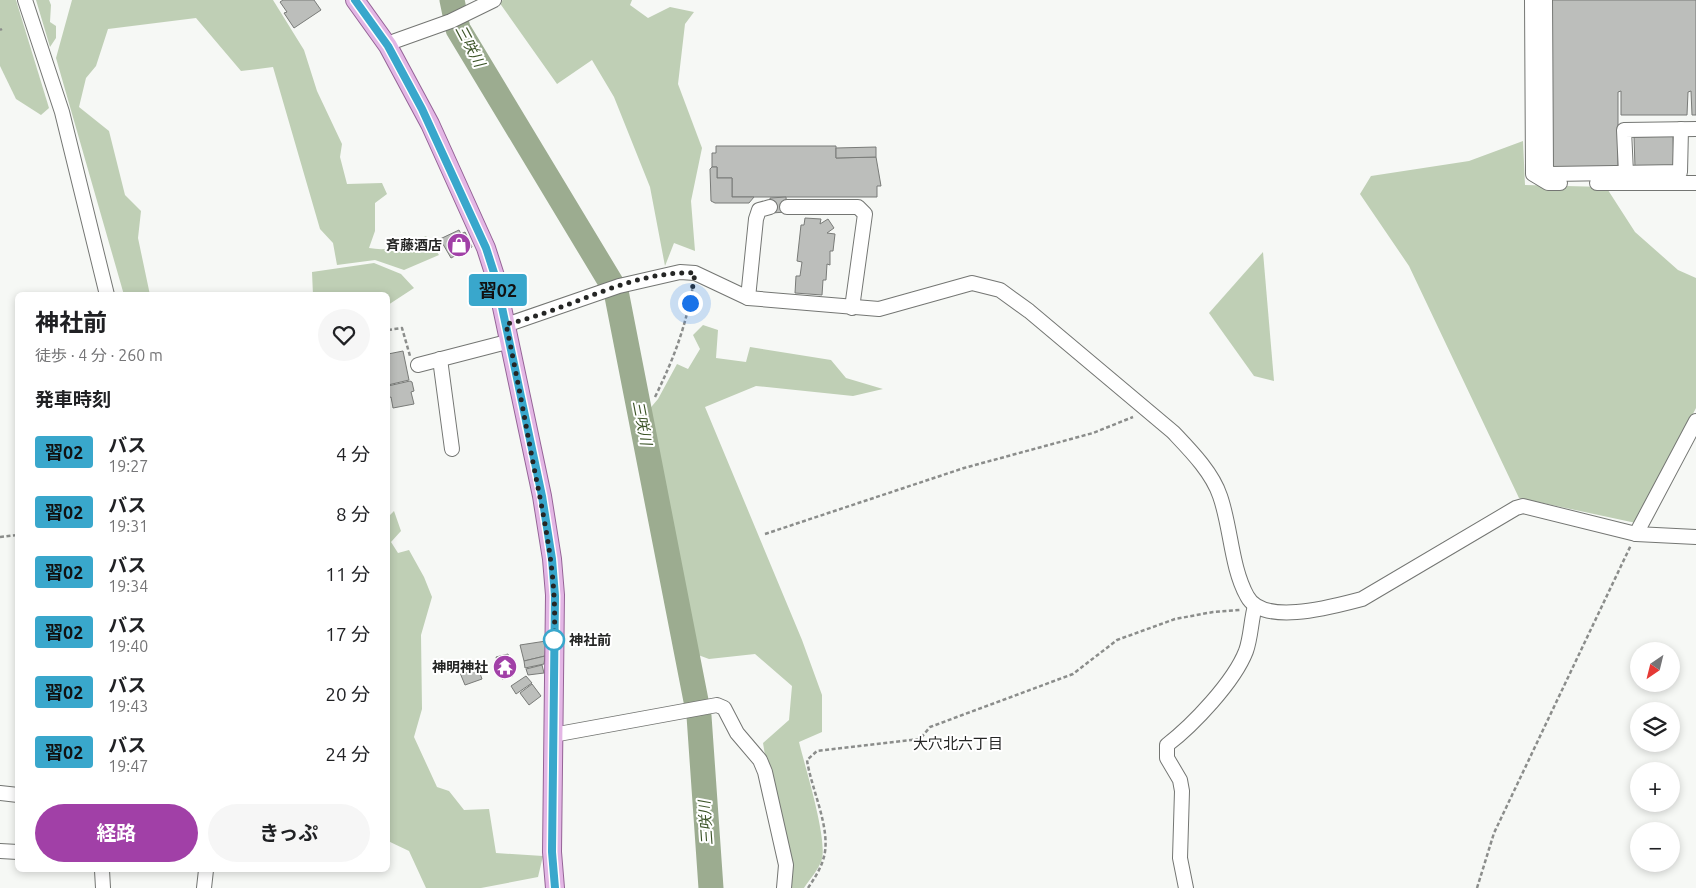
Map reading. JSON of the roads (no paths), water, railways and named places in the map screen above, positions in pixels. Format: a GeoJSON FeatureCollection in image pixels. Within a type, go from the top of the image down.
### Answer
{"type":"FeatureCollection","features":[{"type":"Feature","properties":{"kind":"main road"},"geometry":{"type":"LineString","coordinates":[[355,0],[388,46],[430,124],[486,248],[496,279],[542,496],[552,559],[555,596],[552,852],[554,888]]}},
{"type":"Feature","properties":{"kind":"street"},"geometry":{"type":"LineString","coordinates":[[25,0],[62,112],[106,292]]}},
{"type":"Feature","properties":{"kind":"street"},"geometry":{"type":"LineString","coordinates":[[388,46],[395,41],[456,18],[494,0]]}},
{"type":"Feature","properties":{"kind":"street"},"geometry":{"type":"LineString","coordinates":[[1532,0],[1533,174],[1548,183],[1696,183]]}},
{"type":"Feature","properties":{"kind":"street"},"geometry":{"type":"LineString","coordinates":[[1545,0],[1546,170],[1551,174],[1680,172],[1681,130]]}},
{"type":"Feature","properties":{"kind":"street"},"geometry":{"type":"LineString","coordinates":[[1626,173],[1624,130],[1696,129]]}},
{"type":"Feature","properties":{"kind":"street"},"geometry":{"type":"LineString","coordinates":[[748,298],[756,219],[759,210],[770,207]]}},
{"type":"Feature","properties":{"kind":"street"},"geometry":{"type":"LineString","coordinates":[[787,207],[858,207],[863,210],[865,214],[852,308]]}},
{"type":"Feature","properties":{"kind":"street"},"geometry":{"type":"LineString","coordinates":[[506,324],[619,286],[680,272],[695,273],[748,298],[852,308],[879,309],[896,306],[955,286],[972,283],[1000,290],[1029,311],[1147,411],[1186,447],[1208,474],[1220,495],[1241,582],[1247,597],[1255,606],[1268,611],[1294,612],[1336,606],[1362,599],[1516,508],[1523,506],[1636,534],[1696,537]]}},
{"type":"Feature","properties":{"kind":"street"},"geometry":{"type":"LineString","coordinates":[[415,362],[440,359],[503,343]]}},
{"type":"Feature","properties":{"kind":"street"},"geometry":{"type":"LineString","coordinates":[[440,359],[452,449]]}},
{"type":"Feature","properties":{"kind":"street"},"geometry":{"type":"LineString","coordinates":[[1636,534],[1696,421]]}},
{"type":"Feature","properties":{"kind":"street"},"geometry":{"type":"LineString","coordinates":[[1186,888],[1180,858],[1182,792],[1180,780],[1167,758],[1167,745],[1204,711],[1239,664],[1246,651],[1255,606]]}},
{"type":"Feature","properties":{"kind":"street"},"geometry":{"type":"LineString","coordinates":[[553,735],[717,705],[724,708],[737,733],[760,760],[770,788],[786,865],[784,888]]}},
{"type":"Feature","properties":{"kind":"street"},"geometry":{"type":"LineString","coordinates":[[0,793],[15,795]]}},
{"type":"Feature","properties":{"kind":"street"},"geometry":{"type":"LineString","coordinates":[[0,851],[15,852]]}},
{"type":"Feature","properties":{"kind":"street"},"geometry":{"type":"LineString","coordinates":[[102,872],[103,888]]}},
{"type":"Feature","properties":{"kind":"street"},"geometry":{"type":"LineString","coordinates":[[204,888],[206,872]]}},
{"type":"Feature","properties":{"kind":"waterway","name":"三咲川"},"geometry":{"type":"LineString","coordinates":[[452,0],[458,29],[616,291],[699,716],[711,888]]}},
{"type":"Feature","properties":{"kind":"place","name":"斉藤酒店"},"geometry":{"type":"Point","coordinates":[459,245]}},
{"type":"Feature","properties":{"kind":"place","name":"神社前"},"geometry":{"type":"Point","coordinates":[554,640]}},
{"type":"Feature","properties":{"kind":"place","name":"神明神社"},"geometry":{"type":"Point","coordinates":[505,667]}},
{"type":"Feature","properties":{"kind":"district","name":"大穴北六丁目"},"geometry":{"type":"Point","coordinates":[958,744]}}]}
